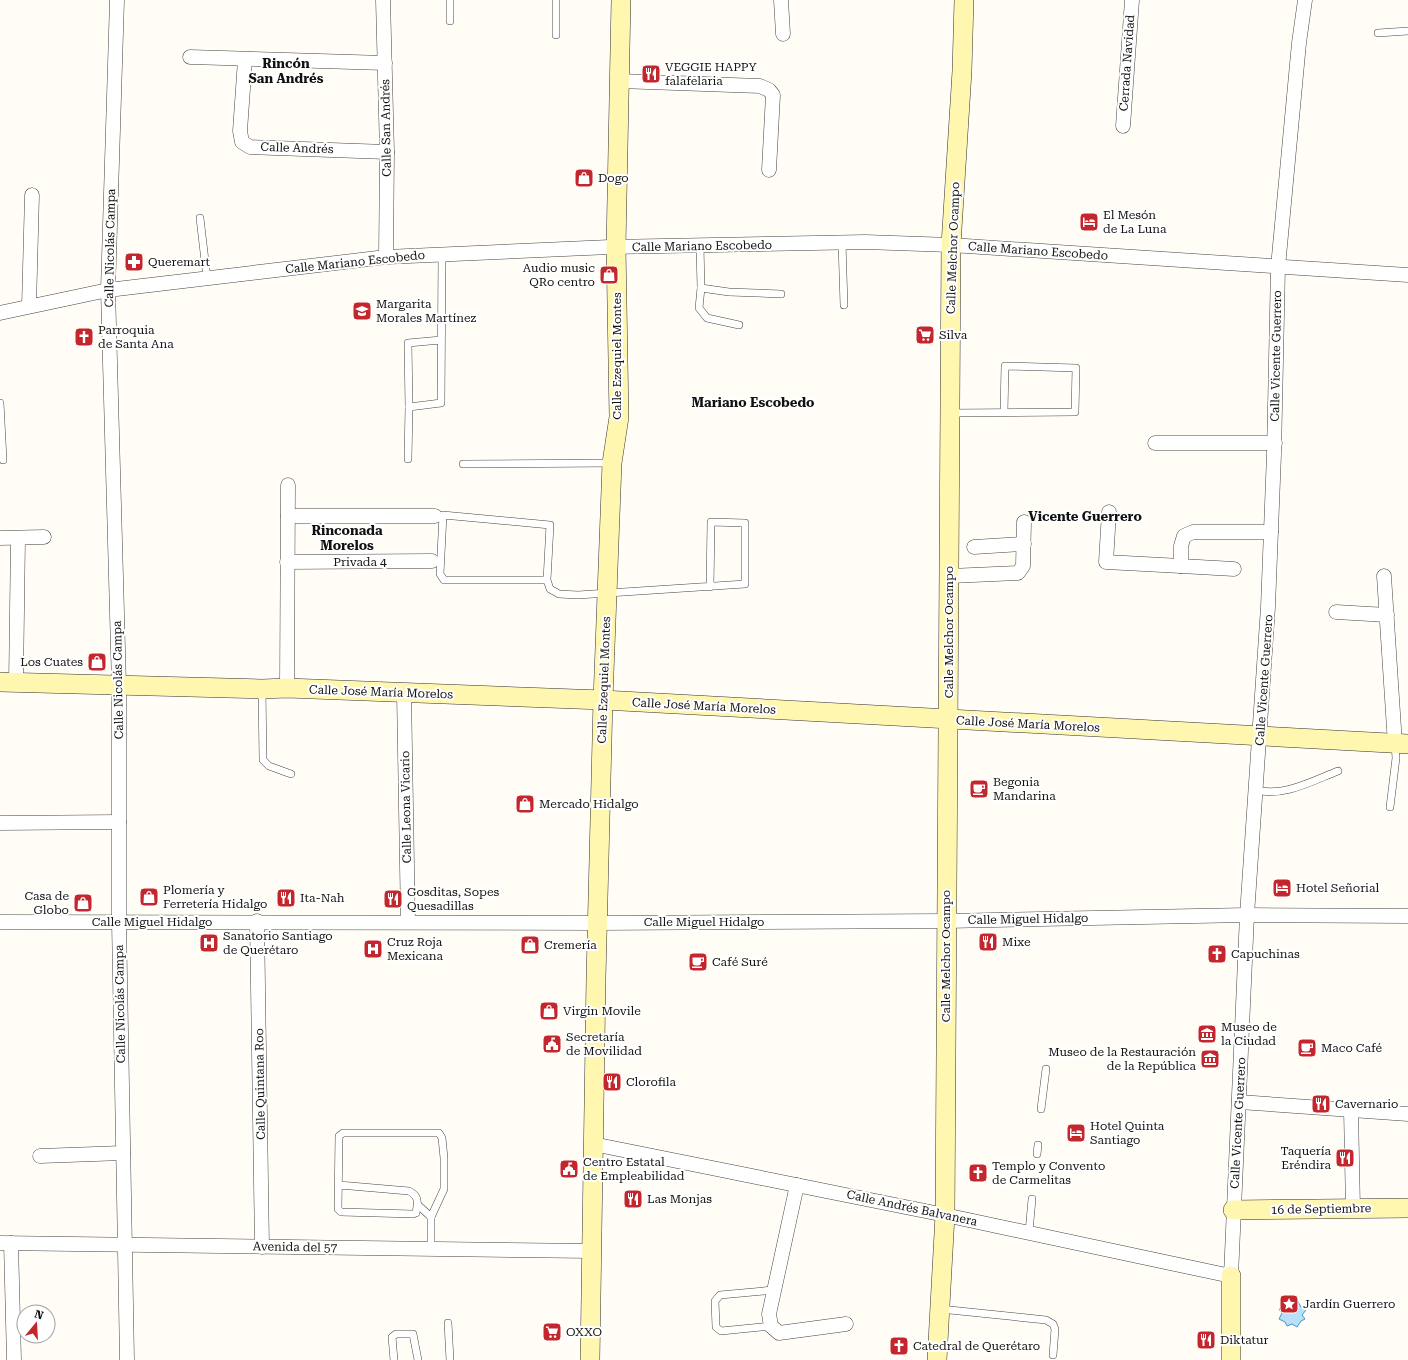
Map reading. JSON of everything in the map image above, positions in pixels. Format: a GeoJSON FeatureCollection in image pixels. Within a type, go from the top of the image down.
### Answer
{"type":"FeatureCollection","features":[{"type":"Feature","properties":{"kind":"street","name":"Calle Nicolás Campa"},"geometry":{"type":"LineString","coordinates":[[117,0],[108,290],[119,685],[119,922],[127,1360]]}},
{"type":"Feature","properties":{"kind":"street","name":"Calle San Andrés"},"geometry":{"type":"LineString","coordinates":[[383,0],[387,152],[386,257]]}},
{"type":"Feature","properties":{"kind":"street","name":"Calle Ezequiel Montes"},"geometry":{"type":"LineString","coordinates":[[590,1360],[590,1251],[603,700],[612,463],[619,417],[616,247],[622,0]]}},
{"type":"Feature","properties":{"kind":"street"},"geometry":{"type":"LineString","coordinates":[[781,0],[784,34]]}},
{"type":"Feature","properties":{"kind":"street","name":"Calle Melchor Ocampo"},"geometry":{"type":"LineString","coordinates":[[937,1360],[945,1215],[951,245],[962,70],[964,0]]}},
{"type":"Feature","properties":{"kind":"street","name":"Cerrada Navidad"},"geometry":{"type":"LineString","coordinates":[[1122,126],[1132,0]]}},
{"type":"Feature","properties":{"kind":"street","name":"Calle Vicente Guerrero"},"geometry":{"type":"LineString","coordinates":[[1231,1360],[1231,1276],[1248,915],[1260,736],[1271,532],[1278,267],[1299,43],[1305,0]]}},
{"type":"Feature","properties":{"kind":"street"},"geometry":{"type":"LineString","coordinates":[[190,57],[245,60],[385,63]]}},
{"type":"Feature","properties":{"kind":"street","name":"Calle Andrés"},"geometry":{"type":"LineString","coordinates":[[245,60],[240,131],[242,142],[250,146],[387,152]]}},
{"type":"Feature","properties":{"kind":"street"},"geometry":{"type":"LineString","coordinates":[[619,81],[760,86],[769,90],[773,95],[769,170]]}},
{"type":"Feature","properties":{"kind":"street"},"geometry":{"type":"LineString","coordinates":[[29,306],[32,195]]}},
{"type":"Feature","properties":{"kind":"street","name":"Calle Mariano Escobedo"},"geometry":{"type":"LineString","coordinates":[[0,313],[108,290],[386,257],[616,247],[842,242],[951,245],[1408,275]]}},
{"type":"Feature","properties":{"kind":"street"},"geometry":{"type":"LineString","coordinates":[[1155,443],[1274,443]]}},
{"type":"Feature","properties":{"kind":"street"},"geometry":{"type":"LineString","coordinates":[[287,688],[288,485]]}},
{"type":"Feature","properties":{"kind":"street"},"geometry":{"type":"LineString","coordinates":[[1109,512],[1106,562],[1234,569]]}},
{"type":"Feature","properties":{"kind":"street"},"geometry":{"type":"LineString","coordinates":[[288,516],[435,516]]}},
{"type":"Feature","properties":{"kind":"street"},"geometry":{"type":"LineString","coordinates":[[950,576],[1018,573],[1023,566],[1024,522]]}},
{"type":"Feature","properties":{"kind":"street"},"geometry":{"type":"LineString","coordinates":[[1181,566],[1181,546],[1184,536],[1193,532],[1271,532]]}},
{"type":"Feature","properties":{"kind":"street"},"geometry":{"type":"LineString","coordinates":[[0,538],[18,539],[44,537]]}},
{"type":"Feature","properties":{"kind":"street"},"geometry":{"type":"LineString","coordinates":[[8,682],[18,539]]}},
{"type":"Feature","properties":{"kind":"street"},"geometry":{"type":"LineString","coordinates":[[974,547],[1024,544]]}},
{"type":"Feature","properties":{"kind":"street","name":"Privada 4"},"geometry":{"type":"LineString","coordinates":[[287,562],[432,561]]}},
{"type":"Feature","properties":{"kind":"street"},"geometry":{"type":"LineString","coordinates":[[1384,576],[1402,744]]}},
{"type":"Feature","properties":{"kind":"street"},"geometry":{"type":"LineString","coordinates":[[1336,612],[1387,615]]}},
{"type":"Feature","properties":{"kind":"street","name":"Calle José María Morelos"},"geometry":{"type":"LineString","coordinates":[[8,682],[262,689],[287,688],[603,700],[1402,744]]}},
{"type":"Feature","properties":{"kind":"street","name":"Calle Leona Vicario"},"geometry":{"type":"LineString","coordinates":[[404,693],[408,922]]}},
{"type":"Feature","properties":{"kind":"street"},"geometry":{"type":"LineString","coordinates":[[0,823],[119,822]]}},
{"type":"Feature","properties":{"kind":"street","name":"Calle Miguel Hidalgo"},"geometry":{"type":"LineString","coordinates":[[0,922],[257,921],[597,923],[946,921],[1248,915],[1408,916]]}},
{"type":"Feature","properties":{"kind":"street","name":"Calle Quintana Roo"},"geometry":{"type":"LineString","coordinates":[[257,921],[262,1247]]}},
{"type":"Feature","properties":{"kind":"street"},"geometry":{"type":"LineString","coordinates":[[1239,1102],[1408,1114]]}},
{"type":"Feature","properties":{"kind":"street"},"geometry":{"type":"LineString","coordinates":[[1351,1110],[1353,1209]]}},
{"type":"Feature","properties":{"kind":"street","name":"Calle Andrés Balvanera"},"geometry":{"type":"LineString","coordinates":[[593,1144],[1029,1232],[1231,1276]]}},
{"type":"Feature","properties":{"kind":"street"},"geometry":{"type":"LineString","coordinates":[[40,1156],[123,1153]]}},
{"type":"Feature","properties":{"kind":"street"},"geometry":{"type":"LineString","coordinates":[[797,1185],[769,1314],[771,1326],[779,1333],[846,1324]]}},
{"type":"Feature","properties":{"kind":"street","name":"16 de Septiembre"},"geometry":{"type":"LineString","coordinates":[[1234,1210],[1408,1208]]}},
{"type":"Feature","properties":{"kind":"street"},"geometry":{"type":"LineString","coordinates":[[6,1243],[14,1360]]}},
{"type":"Feature","properties":{"kind":"street","name":"Avenida del 57"},"geometry":{"type":"LineString","coordinates":[[6,1243],[590,1251]]}},
{"type":"Feature","properties":{"kind":"lane"},"geometry":{"type":"LineString","coordinates":[[450,0],[450,21]]}},
{"type":"Feature","properties":{"kind":"lane"},"geometry":{"type":"LineString","coordinates":[[556,0],[556,35]]}},
{"type":"Feature","properties":{"kind":"lane"},"geometry":{"type":"LineString","coordinates":[[1378,33],[1408,31]]}},
{"type":"Feature","properties":{"kind":"lane"},"geometry":{"type":"LineString","coordinates":[[200,218],[207,278]]}},
{"type":"Feature","properties":{"kind":"lane"},"geometry":{"type":"LineString","coordinates":[[842,242],[844,305]]}},
{"type":"Feature","properties":{"kind":"lane"},"geometry":{"type":"LineString","coordinates":[[700,246],[701,288],[699,308],[707,318],[739,325]]}},
{"type":"Feature","properties":{"kind":"lane"},"geometry":{"type":"LineString","coordinates":[[409,407],[441,403],[442,255]]}},
{"type":"Feature","properties":{"kind":"lane"},"geometry":{"type":"LineString","coordinates":[[701,288],[729,292],[781,294]]}},
{"type":"Feature","properties":{"kind":"lane"},"geometry":{"type":"LineString","coordinates":[[408,459],[408,343],[441,340]]}},
{"type":"Feature","properties":{"kind":"lane"},"geometry":{"type":"LineString","coordinates":[[950,413],[1075,412],[1076,368],[1005,366],[1004,412]]}},
{"type":"Feature","properties":{"kind":"lane"},"geometry":{"type":"LineString","coordinates":[[0,403],[3,460]]}},
{"type":"Feature","properties":{"kind":"lane"},"geometry":{"type":"LineString","coordinates":[[463,464],[612,463]]}},
{"type":"Feature","properties":{"kind":"lane"},"geometry":{"type":"LineString","coordinates":[[547,580],[444,580],[440,574],[443,515],[550,525],[547,580],[550,589],[559,594],[578,595],[710,587],[745,584],[745,523],[711,522],[710,587]]}},
{"type":"Feature","properties":{"kind":"lane"},"geometry":{"type":"LineString","coordinates":[[262,689],[263,760],[269,766],[291,774]]}},
{"type":"Feature","properties":{"kind":"lane"},"geometry":{"type":"LineString","coordinates":[[1390,807],[1396,758],[1402,744]]}},
{"type":"Feature","properties":{"kind":"lane"},"geometry":{"type":"LineString","coordinates":[[1256,790],[1266,792],[1292,789],[1338,771]]}},
{"type":"Feature","properties":{"kind":"lane"},"geometry":{"type":"LineString","coordinates":[[1041,1109],[1046,1069]]}},
{"type":"Feature","properties":{"kind":"lane"},"geometry":{"type":"LineString","coordinates":[[339,1184],[409,1191],[415,1194],[418,1198],[416,1213],[341,1212],[338,1209],[338,1155],[340,1136],[342,1133],[439,1133],[442,1138],[444,1158],[444,1189],[431,1217],[431,1249]]}},
{"type":"Feature","properties":{"kind":"lane"},"geometry":{"type":"LineString","coordinates":[[1036,1154],[1038,1145]]}},
{"type":"Feature","properties":{"kind":"lane"},"geometry":{"type":"LineString","coordinates":[[1029,1232],[1032,1198]]}},
{"type":"Feature","properties":{"kind":"lane"},"geometry":{"type":"LineString","coordinates":[[418,1205],[431,1217]]}},
{"type":"Feature","properties":{"kind":"lane"},"geometry":{"type":"LineString","coordinates":[[771,1326],[721,1331],[716,1327],[715,1301],[720,1295],[774,1290]]}},
{"type":"Feature","properties":{"kind":"lane"},"geometry":{"type":"LineString","coordinates":[[940,1309],[1046,1320],[1054,1324],[1053,1355]]}},
{"type":"Feature","properties":{"kind":"lane"},"geometry":{"type":"LineString","coordinates":[[448,1323],[450,1360]]}},
{"type":"Feature","properties":{"kind":"lane"},"geometry":{"type":"LineString","coordinates":[[394,1360],[392,1337],[396,1334],[413,1334],[418,1360]]}},
{"type":"Feature","properties":{"kind":"water"},"geometry":{"type":"Polygon","coordinates":[[[1297,1300],[1301,1307],[1306,1310],[1302,1315],[1305,1319],[1301,1321],[1297,1327],[1292,1324],[1287,1326],[1285,1322],[1279,1319],[1282,1313],[1279,1309],[1284,1307],[1288,1301],[1293,1303],[1297,1300]]]}},
{"type":"Feature","properties":{"kind":"place","name":"VEGGIE HAPPY falafelaria"},"geometry":{"type":"Point","coordinates":[651,74]}},
{"type":"Feature","properties":{"kind":"place","name":"Dogo"},"geometry":{"type":"Point","coordinates":[584,178]}},
{"type":"Feature","properties":{"kind":"place","name":"El Mesón de La Luna"},"geometry":{"type":"Point","coordinates":[1089,222]}},
{"type":"Feature","properties":{"kind":"place","name":"Queremart"},"geometry":{"type":"Point","coordinates":[134,262]}},
{"type":"Feature","properties":{"kind":"place","name":"Audio music QRo centro"},"geometry":{"type":"Point","coordinates":[609,275]}},
{"type":"Feature","properties":{"kind":"place","name":"Margarita Morales Martínez"},"geometry":{"type":"Point","coordinates":[362,311]}},
{"type":"Feature","properties":{"kind":"place","name":"Silva"},"geometry":{"type":"Point","coordinates":[925,335]}},
{"type":"Feature","properties":{"kind":"place","name":"Parroquia de Santa Ana"},"geometry":{"type":"Point","coordinates":[84,337]}},
{"type":"Feature","properties":{"kind":"place","name":"Los Cuates"},"geometry":{"type":"Point","coordinates":[97,662]}},
{"type":"Feature","properties":{"kind":"place","name":"Begonia Mandarina"},"geometry":{"type":"Point","coordinates":[979,789]}},
{"type":"Feature","properties":{"kind":"place","name":"Mercado Hidalgo"},"geometry":{"type":"Point","coordinates":[525,804]}},
{"type":"Feature","properties":{"kind":"place","name":"Hotel Señorial"},"geometry":{"type":"Point","coordinates":[1282,888]}},
{"type":"Feature","properties":{"kind":"place","name":"Plomería y Ferretería Hidalgo"},"geometry":{"type":"Point","coordinates":[149,897]}},
{"type":"Feature","properties":{"kind":"place","name":"Ita-Nah"},"geometry":{"type":"Point","coordinates":[286,898]}},
{"type":"Feature","properties":{"kind":"place","name":"Gosditas, Sopes Quesadillas"},"geometry":{"type":"Point","coordinates":[393,899]}},
{"type":"Feature","properties":{"kind":"place","name":"Casa de Globo"},"geometry":{"type":"Point","coordinates":[83,903]}},
{"type":"Feature","properties":{"kind":"place","name":"Mixe"},"geometry":{"type":"Point","coordinates":[988,942]}},
{"type":"Feature","properties":{"kind":"place","name":"Sanatorio Santiago de Querétaro"},"geometry":{"type":"Point","coordinates":[209,943]}},
{"type":"Feature","properties":{"kind":"place","name":"Cremería"},"geometry":{"type":"Point","coordinates":[530,945]}},
{"type":"Feature","properties":{"kind":"place","name":"Cruz Roja Mexicana"},"geometry":{"type":"Point","coordinates":[373,949]}},
{"type":"Feature","properties":{"kind":"place","name":"Capuchinas"},"geometry":{"type":"Point","coordinates":[1217,954]}},
{"type":"Feature","properties":{"kind":"place","name":"Café Suré"},"geometry":{"type":"Point","coordinates":[698,962]}},
{"type":"Feature","properties":{"kind":"place","name":"Virgin Movile"},"geometry":{"type":"Point","coordinates":[549,1011]}},
{"type":"Feature","properties":{"kind":"place","name":"Museo de la Ciudad"},"geometry":{"type":"Point","coordinates":[1207,1034]}},
{"type":"Feature","properties":{"kind":"place","name":"Secretaría de Movilidad"},"geometry":{"type":"Point","coordinates":[552,1044]}},
{"type":"Feature","properties":{"kind":"place","name":"Maco Café"},"geometry":{"type":"Point","coordinates":[1307,1048]}},
{"type":"Feature","properties":{"kind":"place","name":"Museo de la Restauración de la República"},"geometry":{"type":"Point","coordinates":[1210,1059]}},
{"type":"Feature","properties":{"kind":"place","name":"Clorofila"},"geometry":{"type":"Point","coordinates":[612,1082]}},
{"type":"Feature","properties":{"kind":"place","name":"Cavernario"},"geometry":{"type":"Point","coordinates":[1321,1104]}},
{"type":"Feature","properties":{"kind":"place","name":"Hotel Quinta Santiago"},"geometry":{"type":"Point","coordinates":[1076,1133]}},
{"type":"Feature","properties":{"kind":"place","name":"Taquería Eréndira"},"geometry":{"type":"Point","coordinates":[1345,1158]}},
{"type":"Feature","properties":{"kind":"place","name":"Centro Estatal de Empleabilidad"},"geometry":{"type":"Point","coordinates":[569,1169]}},
{"type":"Feature","properties":{"kind":"place","name":"Templo y Convento de Carmelitas"},"geometry":{"type":"Point","coordinates":[978,1173]}},
{"type":"Feature","properties":{"kind":"place","name":"Las Monjas"},"geometry":{"type":"Point","coordinates":[633,1199]}},
{"type":"Feature","properties":{"kind":"place","name":"Jardín Guerrero"},"geometry":{"type":"Point","coordinates":[1289,1304]}},
{"type":"Feature","properties":{"kind":"place","name":"OXXO"},"geometry":{"type":"Point","coordinates":[552,1332]}},
{"type":"Feature","properties":{"kind":"place","name":"Diktatur"},"geometry":{"type":"Point","coordinates":[1206,1340]}},
{"type":"Feature","properties":{"kind":"place","name":"Catedral de Querétaro"},"geometry":{"type":"Point","coordinates":[899,1346]}},
{"type":"Feature","properties":{"kind":"district","name":"Rincón San Andrés"},"geometry":{"type":"Point","coordinates":[286,70]}},
{"type":"Feature","properties":{"kind":"district","name":"Mariano Escobedo"},"geometry":{"type":"Point","coordinates":[753,402]}},
{"type":"Feature","properties":{"kind":"district","name":"Vicente Guerrero"},"geometry":{"type":"Point","coordinates":[1085,516]}},
{"type":"Feature","properties":{"kind":"district","name":"Rinconada Morelos"},"geometry":{"type":"Point","coordinates":[347,538]}}]}
